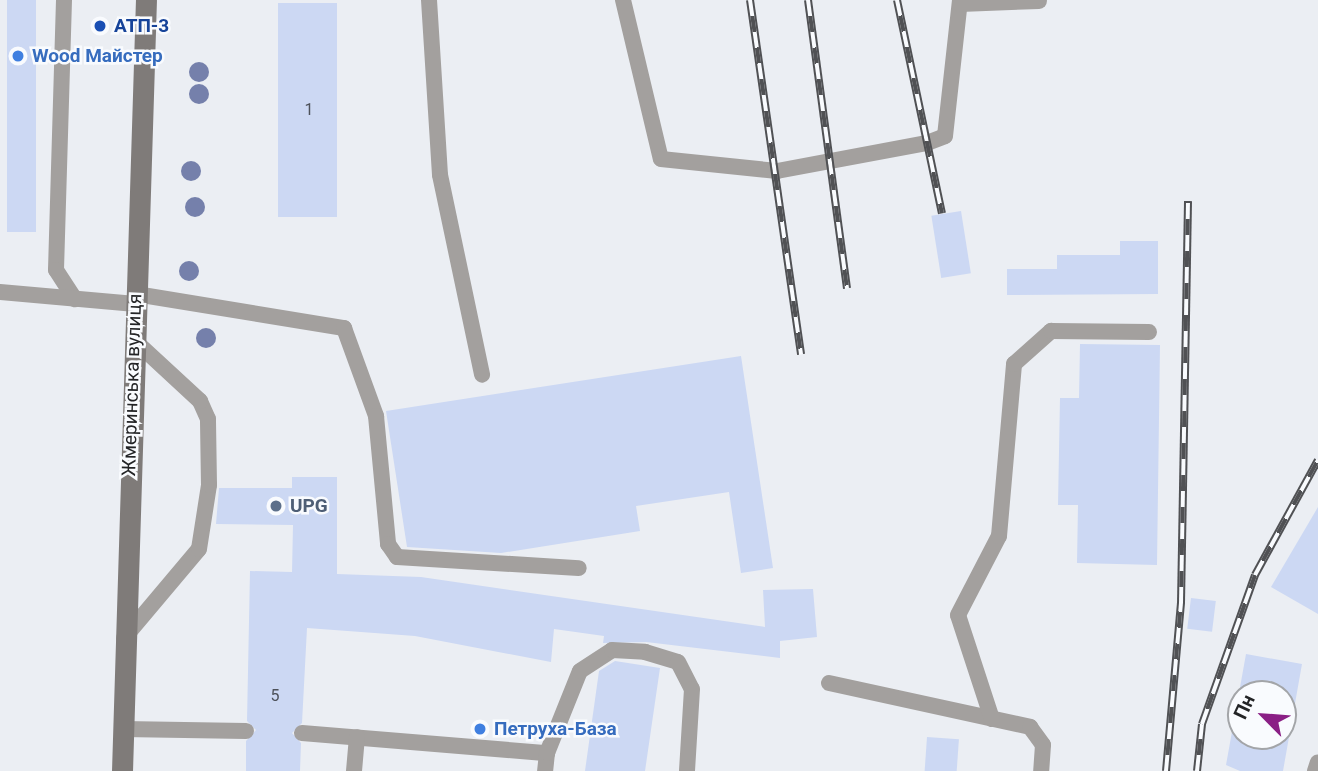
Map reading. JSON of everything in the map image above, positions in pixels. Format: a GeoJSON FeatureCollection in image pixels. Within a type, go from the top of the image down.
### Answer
{"type":"FeatureCollection","features":[{"type":"Feature","properties":{"kind":"main road","name":"Жмеринська вулиця"},"geometry":{"type":"LineString","coordinates":[[122,771],[124,638],[146,0]]}},
{"type":"Feature","properties":{"kind":"lane"},"geometry":{"type":"LineString","coordinates":[[64,0],[56,270],[75,299]]}},
{"type":"Feature","properties":{"kind":"lane"},"geometry":{"type":"LineString","coordinates":[[429,0],[440,175],[482,375]]}},
{"type":"Feature","properties":{"kind":"lane"},"geometry":{"type":"LineString","coordinates":[[623,0],[661,159],[777,171],[927,143],[945,136],[960,2],[1039,1]]}},
{"type":"Feature","properties":{"kind":"lane"},"geometry":{"type":"LineString","coordinates":[[0,292],[75,299],[136,299],[344,328],[376,416],[388,544],[397,557],[579,568]]}},
{"type":"Feature","properties":{"kind":"lane"},"geometry":{"type":"LineString","coordinates":[[992,719],[958,614],[999,536],[1014,364],[1051,331],[1149,332]]}},
{"type":"Feature","properties":{"kind":"lane"},"geometry":{"type":"LineString","coordinates":[[124,638],[200,549],[209,485],[208,419],[200,401],[134,340]]}},
{"type":"Feature","properties":{"kind":"lane"},"geometry":{"type":"LineString","coordinates":[[545,771],[547,753],[580,671],[612,650],[645,652],[678,662],[692,689],[687,771]]}},
{"type":"Feature","properties":{"kind":"lane"},"geometry":{"type":"LineString","coordinates":[[829,683],[992,719],[1038,734],[1043,745],[1041,771]]}},
{"type":"Feature","properties":{"kind":"lane"},"geometry":{"type":"LineString","coordinates":[[122,729],[246,731]]}},
{"type":"Feature","properties":{"kind":"lane"},"geometry":{"type":"LineString","coordinates":[[302,733],[547,753]]}},
{"type":"Feature","properties":{"kind":"lane"},"geometry":{"type":"LineString","coordinates":[[354,771],[357,737]]}},
{"type":"Feature","properties":{"kind":"lane"},"geometry":{"type":"LineString","coordinates":[[1315,771],[1318,762]]}},
{"type":"Feature","properties":{"kind":"building"},"geometry":{"type":"Polygon","coordinates":[[[7,0],[36,0],[36,232],[7,232],[7,0]]]}},
{"type":"Feature","properties":{"kind":"building"},"geometry":{"type":"Polygon","coordinates":[[[278,3],[337,3],[337,217],[278,217],[278,3]]]}},
{"type":"Feature","properties":{"kind":"building"},"geometry":{"type":"Polygon","coordinates":[[[961,211],[971,273],[941,278],[931,216],[961,211]]]}},
{"type":"Feature","properties":{"kind":"building"},"geometry":{"type":"Polygon","coordinates":[[[1120,241],[1158,241],[1158,294],[1007,295],[1007,269],[1057,269],[1057,255],[1120,255],[1120,241]]]}},
{"type":"Feature","properties":{"kind":"building"},"geometry":{"type":"Polygon","coordinates":[[[1080,344],[1160,345],[1157,565],[1077,563],[1078,505],[1058,505],[1060,398],[1079,398],[1080,344]]]}},
{"type":"Feature","properties":{"kind":"building"},"geometry":{"type":"Polygon","coordinates":[[[741,356],[773,568],[741,573],[729,492],[636,506],[640,531],[501,553],[407,547],[386,411],[741,356]]]}},
{"type":"Feature","properties":{"kind":"building"},"geometry":{"type":"Polygon","coordinates":[[[292,477],[337,477],[337,574],[421,577],[765,627],[763,590],[813,589],[817,637],[780,641],[780,658],[646,642],[603,643],[604,636],[554,629],[551,662],[415,636],[307,628],[302,723],[292,733],[301,743],[300,771],[246,771],[246,741],[256,730],[247,721],[250,571],[292,572],[293,525],[216,524],[219,488],[292,488],[292,477]]]}},
{"type":"Feature","properties":{"kind":"building"},"geometry":{"type":"Polygon","coordinates":[[[1318,507],[1318,614],[1271,587],[1318,507]]]}},
{"type":"Feature","properties":{"kind":"building"},"geometry":{"type":"Polygon","coordinates":[[[1191,598],[1216,601],[1212,632],[1187,629],[1191,598]]]}},
{"type":"Feature","properties":{"kind":"building"},"geometry":{"type":"Polygon","coordinates":[[[1246,654],[1302,664],[1297,692],[1297,680],[1241,680],[1246,654]]]}},
{"type":"Feature","properties":{"kind":"building"},"geometry":{"type":"Polygon","coordinates":[[[615,661],[660,668],[645,771],[585,771],[599,671],[615,661]]]}},
{"type":"Feature","properties":{"kind":"building"},"geometry":{"type":"Polygon","coordinates":[[[927,737],[959,739],[957,771],[925,771],[927,737]]]}},
{"type":"Feature","properties":{"kind":"building"},"geometry":{"type":"Polygon","coordinates":[[[1229,750],[1287,750],[1283,771],[1240,771],[1226,765],[1229,750]]]}},
{"type":"Feature","properties":{"kind":"railway"},"geometry":{"type":"LineString","coordinates":[[750,0],[801,354]]}},
{"type":"Feature","properties":{"kind":"railway"},"geometry":{"type":"LineString","coordinates":[[808,0],[847,288]]}},
{"type":"Feature","properties":{"kind":"railway"},"geometry":{"type":"LineString","coordinates":[[897,0],[942,213]]}},
{"type":"Feature","properties":{"kind":"railway"},"geometry":{"type":"LineString","coordinates":[[1166,771],[1181,603],[1188,201]]}},
{"type":"Feature","properties":{"kind":"railway"},"geometry":{"type":"LineString","coordinates":[[1197,771],[1202,724],[1255,575],[1318,460]]}},
{"type":"Feature","properties":{"kind":"place","name":"АТП-3"},"geometry":{"type":"Point","coordinates":[100,26]}},
{"type":"Feature","properties":{"kind":"place","name":"Wood Майстер"},"geometry":{"type":"Point","coordinates":[18,56]}},
{"type":"Feature","properties":{"kind":"place","name":"UPG"},"geometry":{"type":"Point","coordinates":[276,506]}},
{"type":"Feature","properties":{"kind":"place","name":"Петруха-База"},"geometry":{"type":"Point","coordinates":[480,729]}}]}
